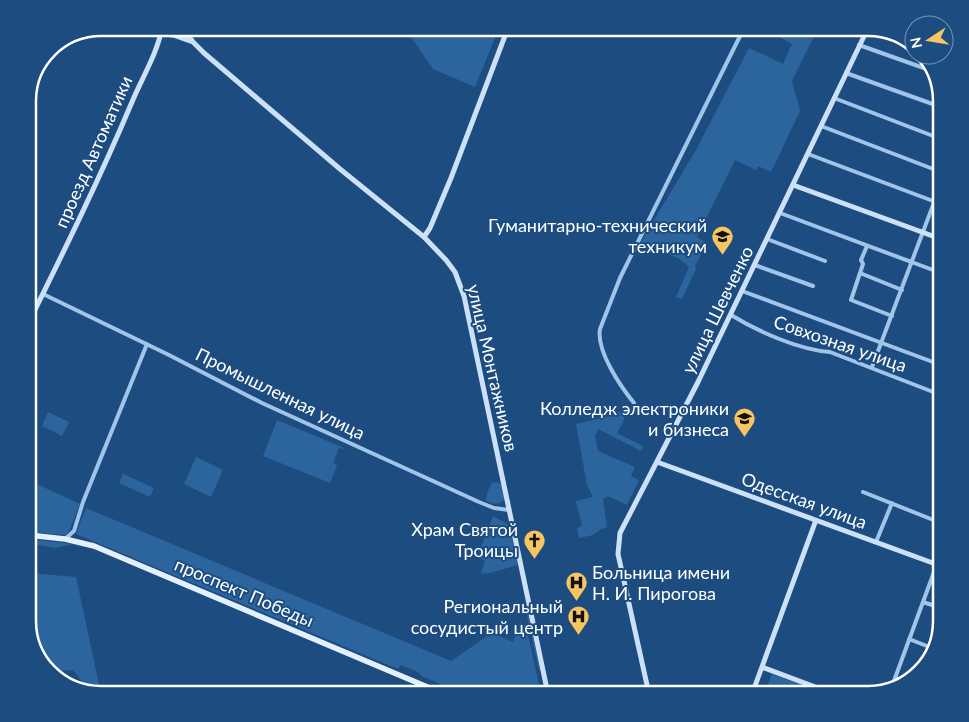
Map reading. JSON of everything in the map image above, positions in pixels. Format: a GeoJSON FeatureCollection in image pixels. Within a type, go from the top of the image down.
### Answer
{"type":"FeatureCollection","features":[{"type":"Feature","properties":{"kind":"main road","name":"проезд Автоматики"},"geometry":{"type":"LineString","coordinates":[[36,308],[89,201],[159,44],[160,36]]}},
{"type":"Feature","properties":{"kind":"main road","name":"проезд Автоматики"},"geometry":{"type":"LineString","coordinates":[[159,44],[171,36]]}},
{"type":"Feature","properties":{"kind":"main road","name":"улица Монтажников"},"geometry":{"type":"LineString","coordinates":[[175,36],[193,42]]}},
{"type":"Feature","properties":{"kind":"main road","name":"улица Монтажников"},"geometry":{"type":"LineString","coordinates":[[188,36],[340,169],[424,237],[446,260],[460,283],[546,686]]}},
{"type":"Feature","properties":{"kind":"main road"},"geometry":{"type":"LineString","coordinates":[[424,237],[433,222],[505,36]]}},
{"type":"Feature","properties":{"kind":"main road","name":"улица Шевченко"},"geometry":{"type":"LineString","coordinates":[[647,686],[618,554],[617,546],[622,527],[731,316],[864,36]]}},
{"type":"Feature","properties":{"kind":"main road"},"geometry":{"type":"LineString","coordinates":[[793,185],[933,236]]}},
{"type":"Feature","properties":{"kind":"main road","name":"Одесская улица"},"geometry":{"type":"LineString","coordinates":[[657,462],[933,563]]}},
{"type":"Feature","properties":{"kind":"main road"},"geometry":{"type":"LineString","coordinates":[[755,686],[816,520]]}},
{"type":"Feature","properties":{"kind":"main road","name":"проспект Победы"},"geometry":{"type":"LineString","coordinates":[[36,536],[78,542],[123,558],[425,686]]}},
{"type":"Feature","properties":{"kind":"main road"},"geometry":{"type":"LineString","coordinates":[[762,667],[813,686]]}},
{"type":"Feature","properties":{"kind":"street"},"geometry":{"type":"LineString","coordinates":[[634,403],[620,386],[609,366],[598,336],[600,329],[620,278],[740,36]]}},
{"type":"Feature","properties":{"kind":"street"},"geometry":{"type":"LineString","coordinates":[[859,45],[924,68]]}},
{"type":"Feature","properties":{"kind":"street"},"geometry":{"type":"LineString","coordinates":[[846,73],[933,104]]}},
{"type":"Feature","properties":{"kind":"street"},"geometry":{"type":"LineString","coordinates":[[834,98],[933,136]]}},
{"type":"Feature","properties":{"kind":"street"},"geometry":{"type":"LineString","coordinates":[[821,126],[933,169]]}},
{"type":"Feature","properties":{"kind":"street"},"geometry":{"type":"LineString","coordinates":[[808,154],[933,200]]}},
{"type":"Feature","properties":{"kind":"street"},"geometry":{"type":"LineString","coordinates":[[872,368],[933,207]]}},
{"type":"Feature","properties":{"kind":"street"},"geometry":{"type":"LineString","coordinates":[[780,213],[933,270]]}},
{"type":"Feature","properties":{"kind":"street"},"geometry":{"type":"LineString","coordinates":[[767,239],[825,261]]}},
{"type":"Feature","properties":{"kind":"street"},"geometry":{"type":"LineString","coordinates":[[867,246],[861,260],[863,264],[851,300],[892,316]]}},
{"type":"Feature","properties":{"kind":"street"},"geometry":{"type":"LineString","coordinates":[[755,265],[812,286]]}},
{"type":"Feature","properties":{"kind":"street"},"geometry":{"type":"LineString","coordinates":[[860,273],[902,290]]}},
{"type":"Feature","properties":{"kind":"street"},"geometry":{"type":"LineString","coordinates":[[742,291],[933,361]]}},
{"type":"Feature","properties":{"kind":"street","name":"Промышленная улица"},"geometry":{"type":"LineString","coordinates":[[43,294],[147,344],[262,403],[494,508],[509,510]]}},
{"type":"Feature","properties":{"kind":"street","name":"Совхозная улица"},"geometry":{"type":"LineString","coordinates":[[731,316],[750,327],[772,336],[818,351],[830,352],[933,392]]}},
{"type":"Feature","properties":{"kind":"street"},"geometry":{"type":"LineString","coordinates":[[65,539],[74,531],[147,344]]}},
{"type":"Feature","properties":{"kind":"street"},"geometry":{"type":"LineString","coordinates":[[863,492],[933,519]]}},
{"type":"Feature","properties":{"kind":"street"},"geometry":{"type":"LineString","coordinates":[[876,542],[892,503]]}},
{"type":"Feature","properties":{"kind":"street"},"geometry":{"type":"LineString","coordinates":[[74,531],[78,542]]}},
{"type":"Feature","properties":{"kind":"street"},"geometry":{"type":"LineString","coordinates":[[895,678],[933,579]]}},
{"type":"Feature","properties":{"kind":"street"},"geometry":{"type":"LineString","coordinates":[[923,602],[933,605]]}},
{"type":"Feature","properties":{"kind":"street"},"geometry":{"type":"LineString","coordinates":[[910,639],[927,646]]}},
{"type":"Feature","properties":{"kind":"shaded area"},"geometry":{"type":"Polygon","coordinates":[[[410,36],[496,36],[475,87],[433,69],[410,36]]]}},
{"type":"Feature","properties":{"kind":"shaded area"},"geometry":{"type":"Polygon","coordinates":[[[777,36],[814,36],[792,81],[800,111],[771,172],[758,166],[756,170],[735,160],[697,237],[707,243],[695,266],[696,269],[682,299],[676,297],[689,267],[678,258],[641,242],[696,150],[749,48],[783,64],[792,44],[777,36]]]}},
{"type":"Feature","properties":{"kind":"shaded area"},"geometry":{"type":"Polygon","coordinates":[[[622,411],[621,415],[625,418],[617,433],[643,446],[641,451],[598,429],[595,436],[598,451],[635,467],[631,476],[639,480],[627,505],[608,496],[603,499],[607,527],[593,535],[579,538],[577,528],[582,526],[576,501],[593,497],[587,485],[576,424],[622,411]]]}},
{"type":"Feature","properties":{"kind":"shaded area"},"geometry":{"type":"Polygon","coordinates":[[[48,412],[69,422],[62,436],[42,426],[48,412]]]}},
{"type":"Feature","properties":{"kind":"shaded area"},"geometry":{"type":"Polygon","coordinates":[[[277,420],[344,448],[339,448],[333,463],[337,465],[330,483],[263,456],[277,420]]]}},
{"type":"Feature","properties":{"kind":"shaded area"},"geometry":{"type":"Polygon","coordinates":[[[196,457],[223,470],[211,497],[184,484],[196,457]]]}},
{"type":"Feature","properties":{"kind":"shaded area"},"geometry":{"type":"Polygon","coordinates":[[[123,474],[154,488],[150,497],[119,483],[123,474]]]}},
{"type":"Feature","properties":{"kind":"shaded area"},"geometry":{"type":"Polygon","coordinates":[[[497,482],[501,484],[505,499],[496,503],[486,501],[492,483],[497,482]]]}},
{"type":"Feature","properties":{"kind":"shaded area"},"geometry":{"type":"Polygon","coordinates":[[[36,484],[80,504],[66,535],[36,533],[36,484]]]}},
{"type":"Feature","properties":{"kind":"shaded area"},"geometry":{"type":"Polygon","coordinates":[[[86,508],[451,661],[492,633],[513,642],[520,622],[526,625],[539,686],[445,686],[401,665],[398,669],[76,534],[86,508]]]}},
{"type":"Feature","properties":{"kind":"shaded area"},"geometry":{"type":"Polygon","coordinates":[[[493,516],[509,525],[518,565],[486,574],[481,573],[485,561],[477,557],[493,516]]]}},
{"type":"Feature","properties":{"kind":"shaded area"},"geometry":{"type":"Polygon","coordinates":[[[36,540],[73,544],[55,548],[36,544],[36,540]]]}},
{"type":"Feature","properties":{"kind":"shaded area"},"geometry":{"type":"Polygon","coordinates":[[[36,574],[76,577],[99,686],[83,683],[73,670],[60,671],[52,664],[40,642],[36,625],[36,574]]]}},
{"type":"Feature","properties":{"kind":"shaded area"},"geometry":{"type":"Polygon","coordinates":[[[525,607],[527,608],[539,670],[525,607]]]}},
{"type":"Feature","properties":{"kind":"shaded area"},"geometry":{"type":"Polygon","coordinates":[[[772,674],[804,686],[767,686],[772,674]]]}},
{"type":"Feature","properties":{"kind":"place","name":"Гуманитарно-технический техникум"},"geometry":{"type":"Point","coordinates":[723,255]}},
{"type":"Feature","properties":{"kind":"place","name":"Колледж электроники и бизнеса"},"geometry":{"type":"Point","coordinates":[745,438]}},
{"type":"Feature","properties":{"kind":"place","name":"Храм Святой Троицы"},"geometry":{"type":"Point","coordinates":[534,559]}},
{"type":"Feature","properties":{"kind":"place","name":"Больница имени Н. И. Пирогова"},"geometry":{"type":"Point","coordinates":[576,602]}},
{"type":"Feature","properties":{"kind":"place","name":"Региональный сосудистый центр"},"geometry":{"type":"Point","coordinates":[579,636]}}]}
